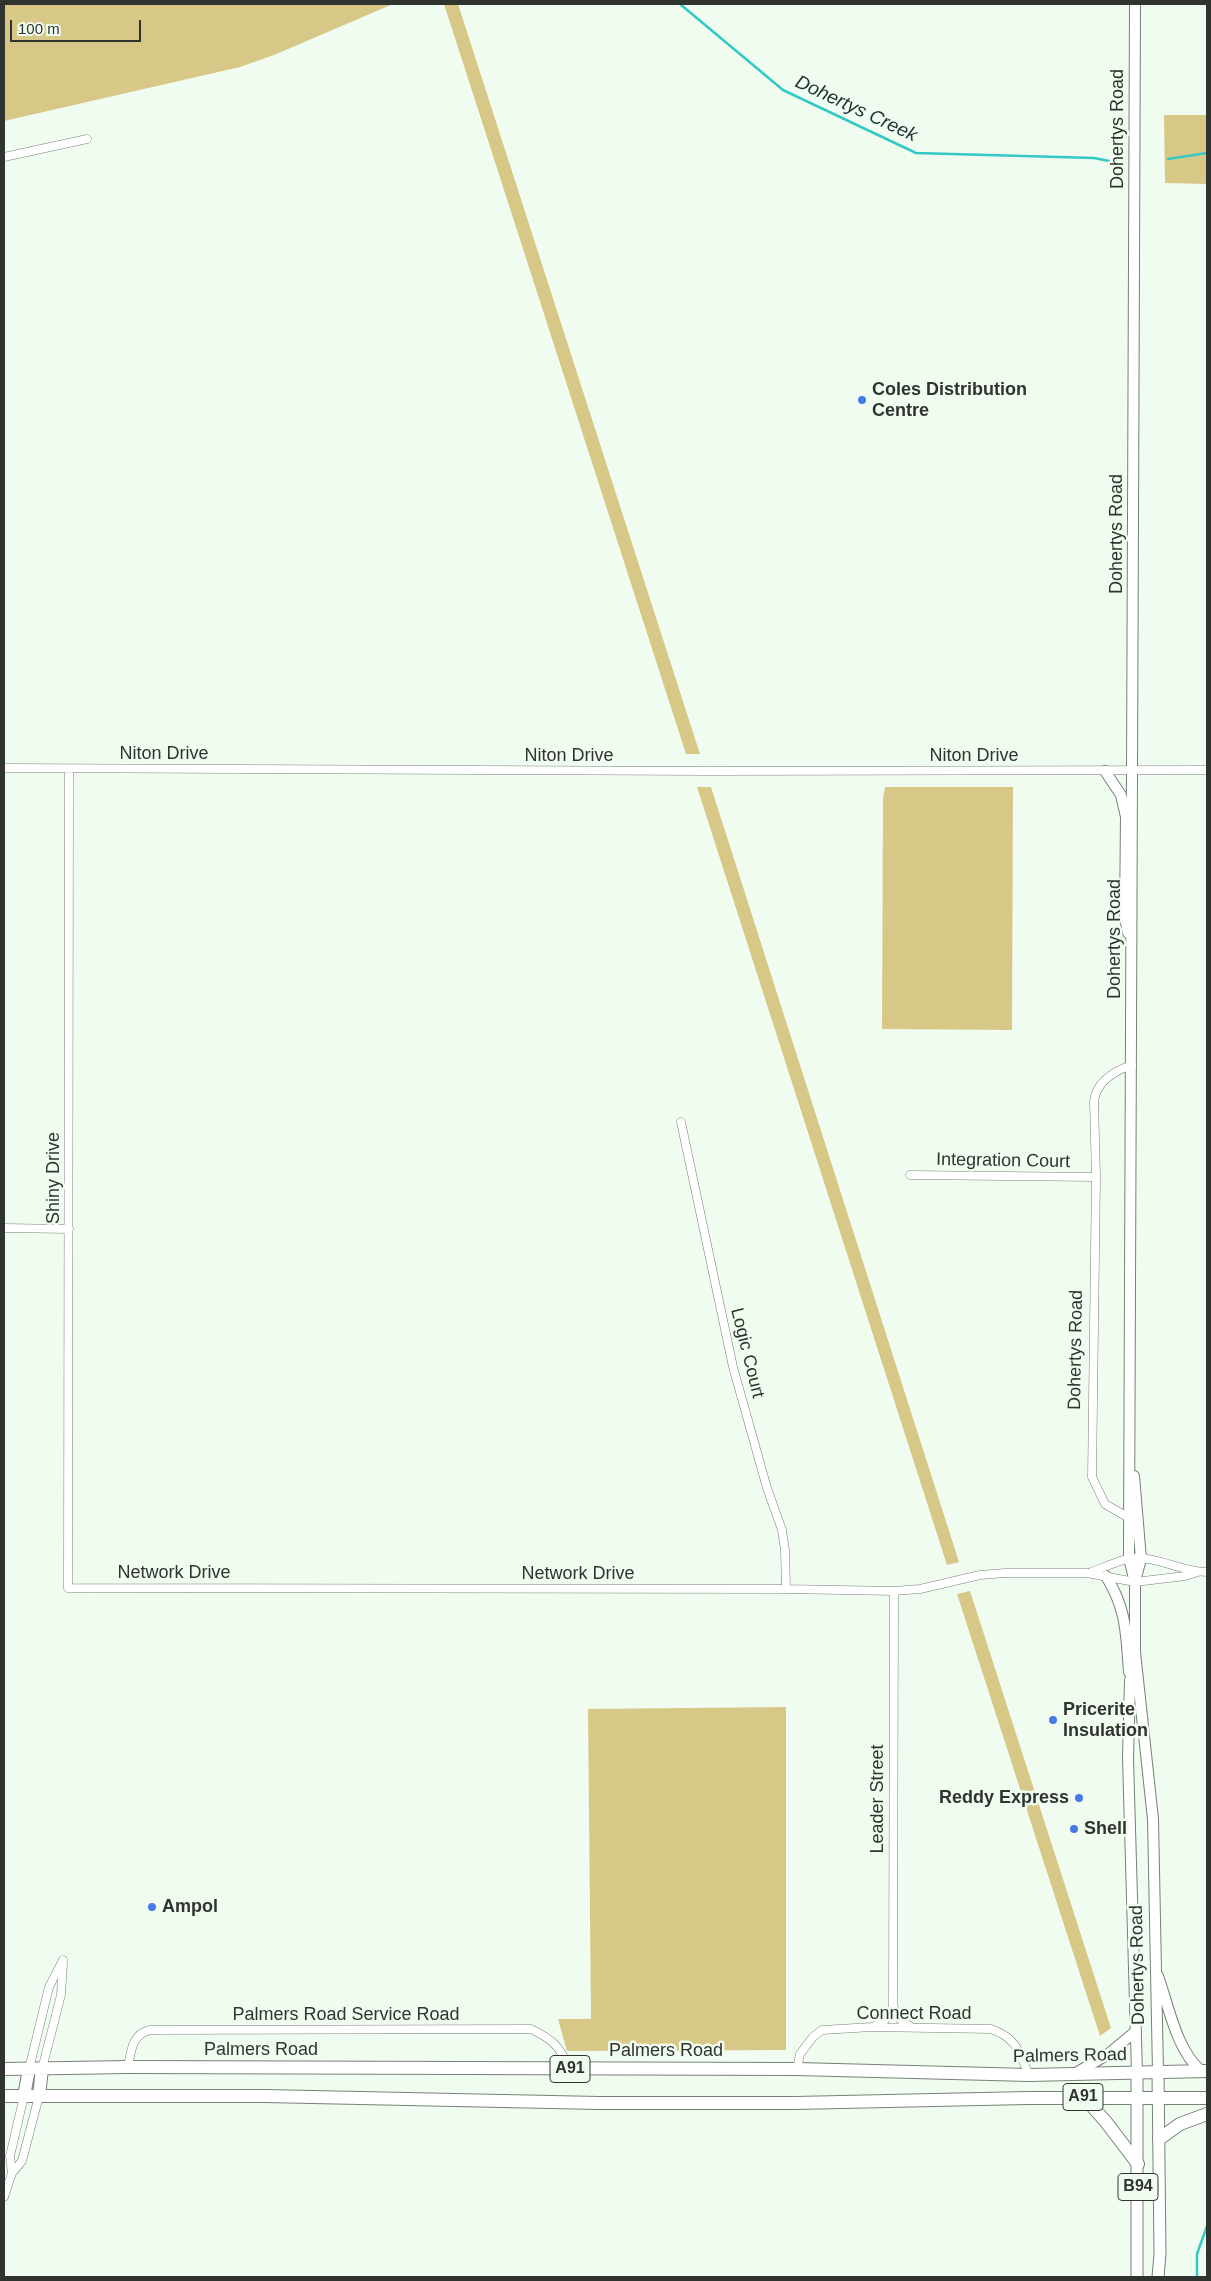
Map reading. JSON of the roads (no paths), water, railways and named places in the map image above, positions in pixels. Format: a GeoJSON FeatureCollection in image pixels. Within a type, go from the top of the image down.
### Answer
{"type":"FeatureCollection","features":[{"type":"Feature","properties":{"kind":"highway","name":"Palmers Road"},"geometry":{"type":"LineString","coordinates":[[4,2069],[128,2067],[797,2069],[1029,2076],[1204,2071]]}},
{"type":"Feature","properties":{"kind":"highway"},"geometry":{"type":"LineString","coordinates":[[24,2096],[29,2069]]}},
{"type":"Feature","properties":{"kind":"highway"},"geometry":{"type":"LineString","coordinates":[[39,2096],[42,2069]]}},
{"type":"Feature","properties":{"kind":"highway","name":"A91"},"geometry":{"type":"LineString","coordinates":[[4,2096],[264,2096],[599,2103],[795,2103],[1084,2097],[1207,2098]]}},
{"type":"Feature","properties":{"kind":"highway"},"geometry":{"type":"LineString","coordinates":[[1084,2097],[1138,2164]]}},
{"type":"Feature","properties":{"kind":"highway"},"geometry":{"type":"LineString","coordinates":[[1160,2139],[1180,2124],[1207,2114]]}},
{"type":"Feature","properties":{"kind":"main road","name":"Dohertys Road"},"geometry":{"type":"LineString","coordinates":[[1135,4],[1134,770],[1131,1450],[1129,1518],[1130,1558],[1135,1582],[1135,1652],[1153,1819],[1160,2139],[1160,2254],[1158,2277]]}},
{"type":"Feature","properties":{"kind":"main road"},"geometry":{"type":"LineString","coordinates":[[1105,771],[1121,795],[1126,818],[1125,917],[1132,951]]}},
{"type":"Feature","properties":{"kind":"main road","name":"Dohertys Road"},"geometry":{"type":"LineString","coordinates":[[1131,1450],[1137,1496],[1141,1559],[1135,1582]]}},
{"type":"Feature","properties":{"kind":"main road"},"geometry":{"type":"LineString","coordinates":[[1106,1576],[1117,1594],[1125,1618],[1130,1681]]}},
{"type":"Feature","properties":{"kind":"main road","name":"Dohertys Road"},"geometry":{"type":"LineString","coordinates":[[1135,1652],[1130,1681],[1128,1758],[1137,2073],[1138,2277]]}},
{"type":"Feature","properties":{"kind":"main road"},"geometry":{"type":"LineString","coordinates":[[1155,1965],[1183,2049],[1193,2064],[1204,2071]]}},
{"type":"Feature","properties":{"kind":"main road"},"geometry":{"type":"LineString","coordinates":[[1073,2074],[1107,2055],[1136,2031]]}},
{"type":"Feature","properties":{"kind":"street"},"geometry":{"type":"LineString","coordinates":[[4,157],[87,138]]}},
{"type":"Feature","properties":{"kind":"street","name":"Niton Drive"},"geometry":{"type":"LineString","coordinates":[[4,768],[1207,770]]}},
{"type":"Feature","properties":{"kind":"street","name":"Shiny Drive"},"geometry":{"type":"LineString","coordinates":[[68,1588],[69,769]]}},
{"type":"Feature","properties":{"kind":"street","name":"Dohertys Road"},"geometry":{"type":"LineString","coordinates":[[1129,1518],[1116,1512],[1106,1504],[1092,1477],[1096,1177],[1095,1092],[1115,1071],[1132,1065]]}},
{"type":"Feature","properties":{"kind":"street","name":"Logic Court"},"geometry":{"type":"LineString","coordinates":[[681,1122],[733,1367],[767,1488],[782,1530],[785,1550],[786,1588]]}},
{"type":"Feature","properties":{"kind":"street","name":"Integration Court"},"geometry":{"type":"LineString","coordinates":[[910,1175],[1096,1177]]}},
{"type":"Feature","properties":{"kind":"street"},"geometry":{"type":"LineString","coordinates":[[4,1228],[69,1228]]}},
{"type":"Feature","properties":{"kind":"street"},"geometry":{"type":"LineString","coordinates":[[1130,1558],[1198,1572],[1207,1572]]}},
{"type":"Feature","properties":{"kind":"street","name":"Network Drive"},"geometry":{"type":"LineString","coordinates":[[1087,1573],[1130,1558]]}},
{"type":"Feature","properties":{"kind":"street","name":"Network Drive"},"geometry":{"type":"LineString","coordinates":[[68,1588],[786,1588],[894,1591],[920,1589],[980,1575],[1005,1573],[1087,1573],[1135,1582],[1185,1576],[1198,1572]]}},
{"type":"Feature","properties":{"kind":"street","name":"Leader Street"},"geometry":{"type":"LineString","coordinates":[[893,2006],[894,1591]]}},
{"type":"Feature","properties":{"kind":"street"},"geometry":{"type":"LineString","coordinates":[[29,2069],[49,1987],[63,1960],[61,1995],[42,2069]]}},
{"type":"Feature","properties":{"kind":"street"},"geometry":{"type":"LineString","coordinates":[[872,2027],[881,2024],[890,2016],[893,2006]]}},
{"type":"Feature","properties":{"kind":"street"},"geometry":{"type":"LineString","coordinates":[[893,2006],[900,2019],[912,2028]]}},
{"type":"Feature","properties":{"kind":"street","name":"Connect Road"},"geometry":{"type":"LineString","coordinates":[[797,2069],[800,2054],[813,2037],[822,2030],[872,2027],[991,2029],[1004,2034],[1013,2041],[1029,2076]]}},
{"type":"Feature","properties":{"kind":"street","name":"Palmers Road Service Road"},"geometry":{"type":"LineString","coordinates":[[128,2067],[138,2036],[142,2032],[150,2030],[531,2029],[543,2035],[563,2052],[569,2069]]}},
{"type":"Feature","properties":{"kind":"street"},"geometry":{"type":"LineString","coordinates":[[12,2174],[10,2156],[24,2096]]}},
{"type":"Feature","properties":{"kind":"street"},"geometry":{"type":"LineString","coordinates":[[4,2197],[12,2174],[22,2161],[39,2096]]}},
{"type":"Feature","properties":{"kind":"waterway","name":"Dohertys Creek"},"geometry":{"type":"LineString","coordinates":[[680,4],[783,90],[916,153],[1094,158],[1109,161]]}},
{"type":"Feature","properties":{"kind":"waterway","name":"Dohertys Creek"},"geometry":{"type":"LineString","coordinates":[[1168,159],[1207,153]]}},
{"type":"Feature","properties":{"kind":"waterway"},"geometry":{"type":"LineString","coordinates":[[1197,2277],[1197,2254],[1207,2226]]}},
{"type":"Feature","properties":{"kind":"place","name":"Coles Distribution Centre"},"geometry":{"type":"Point","coordinates":[862,400]}},
{"type":"Feature","properties":{"kind":"place","name":"Pricerite Insulation"},"geometry":{"type":"Point","coordinates":[1053,1720]}},
{"type":"Feature","properties":{"kind":"place","name":"Reddy Express"},"geometry":{"type":"Point","coordinates":[1079,1798]}},
{"type":"Feature","properties":{"kind":"place","name":"Shell"},"geometry":{"type":"Point","coordinates":[1074,1829]}},
{"type":"Feature","properties":{"kind":"place","name":"Ampol"},"geometry":{"type":"Point","coordinates":[152,1907]}}]}
